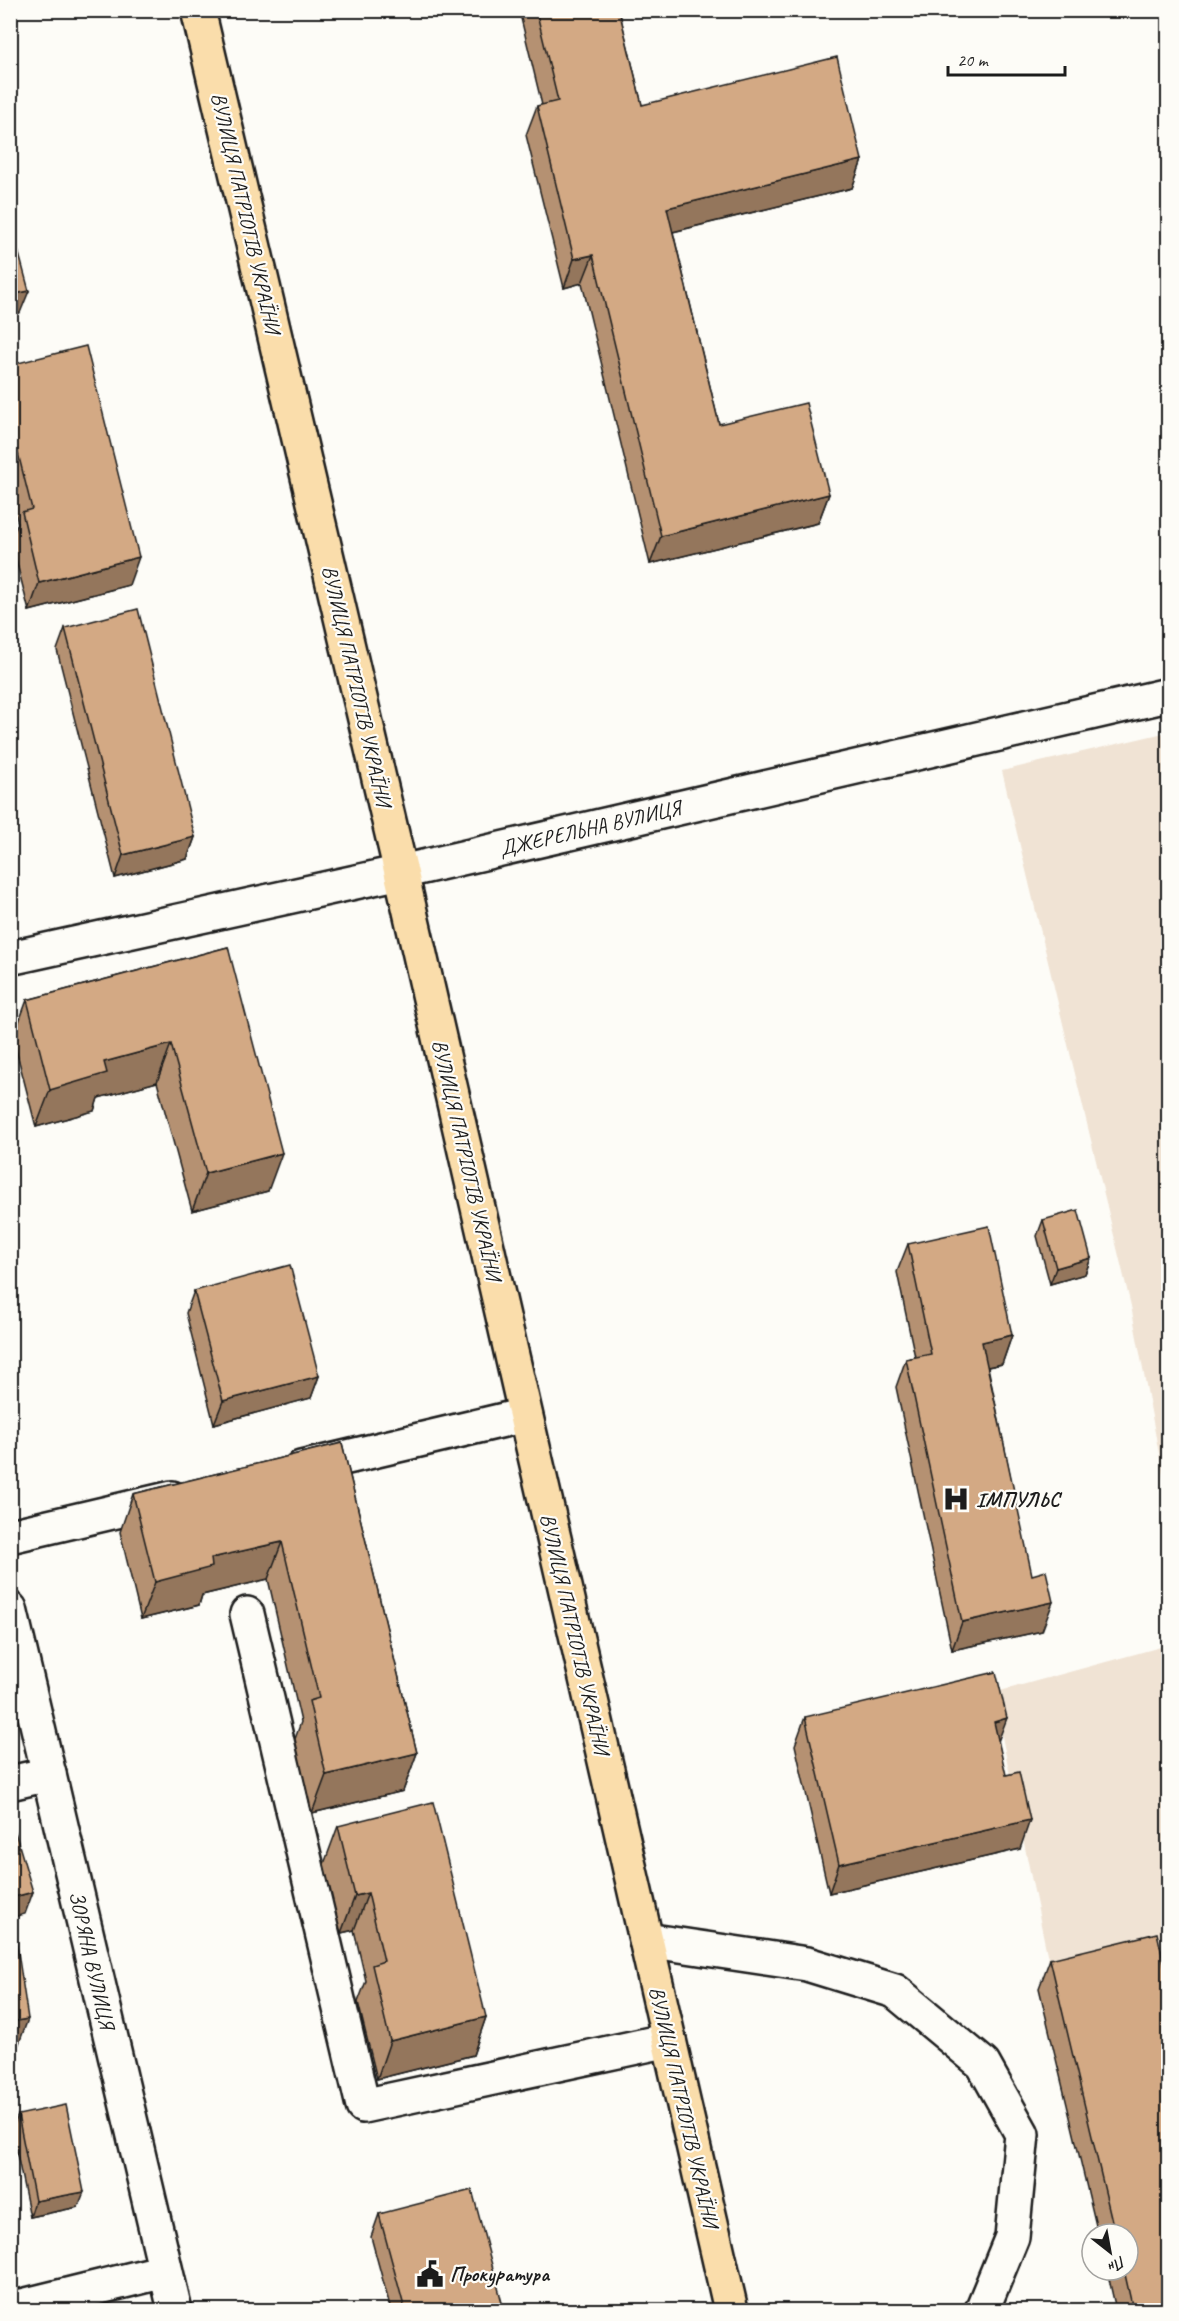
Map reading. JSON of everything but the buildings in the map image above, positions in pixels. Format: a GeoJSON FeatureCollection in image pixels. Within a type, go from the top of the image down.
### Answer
{"type":"FeatureCollection","features":[{"type":"Feature","properties":{"kind":"main road","name":"ВУЛИЦЯ ПАТРІОТІВ УКРАЇНИ"},"geometry":{"type":"LineString","coordinates":[[198,10],[401,872],[731,2310]]}},
{"type":"Feature","properties":{"kind":"street","name":"ДЖЕРЕЛЬНА ВУЛИЦЯ"},"geometry":{"type":"LineString","coordinates":[[10,958],[401,872],[1168,695]]}},
{"type":"Feature","properties":{"kind":"street"},"geometry":{"type":"LineString","coordinates":[[273,1474],[525,1415]]}},
{"type":"Feature","properties":{"kind":"street"},"geometry":{"type":"LineString","coordinates":[[10,1536],[205,1491]]}},
{"type":"Feature","properties":{"kind":"street","name":"ЗОРЯНА ВУЛИЦЯ"},"geometry":{"type":"LineString","coordinates":[[10,1609],[175,2310]]}},
{"type":"Feature","properties":{"kind":"street"},"geometry":{"type":"LineString","coordinates":[[247,1614],[363,2106],[669,2040]]}},
{"type":"Feature","properties":{"kind":"street"},"geometry":{"type":"LineString","coordinates":[[10,1784],[49,1774]]}},
{"type":"Feature","properties":{"kind":"street"},"geometry":{"type":"LineString","coordinates":[[646,1940],[807,1964],[895,1990],[983,2064],[1022,2134],[1012,2237],[982,2310]]}},
{"type":"Feature","properties":{"kind":"street"},"geometry":{"type":"LineString","coordinates":[[10,2309],[165,2271]]}},
{"type":"Feature","properties":{"kind":"shaded area"},"geometry":{"type":"Polygon","coordinates":[[[1168,732],[1168,1501],[1131,1306],[1002,771],[1168,732]]]}},
{"type":"Feature","properties":{"kind":"shaded area"},"geometry":{"type":"Polygon","coordinates":[[[1168,1645],[1168,2310],[1140,2282],[1140,2222],[1107,2222],[1046,1949],[993,1693],[1168,1645]]]}},
{"type":"Feature","properties":{"kind":"place","name":"ІМПУЛЬС"},"geometry":{"type":"Point","coordinates":[956,1499]}},
{"type":"Feature","properties":{"kind":"place","name":"Прокуратура"},"geometry":{"type":"Point","coordinates":[430,2274]}}]}
